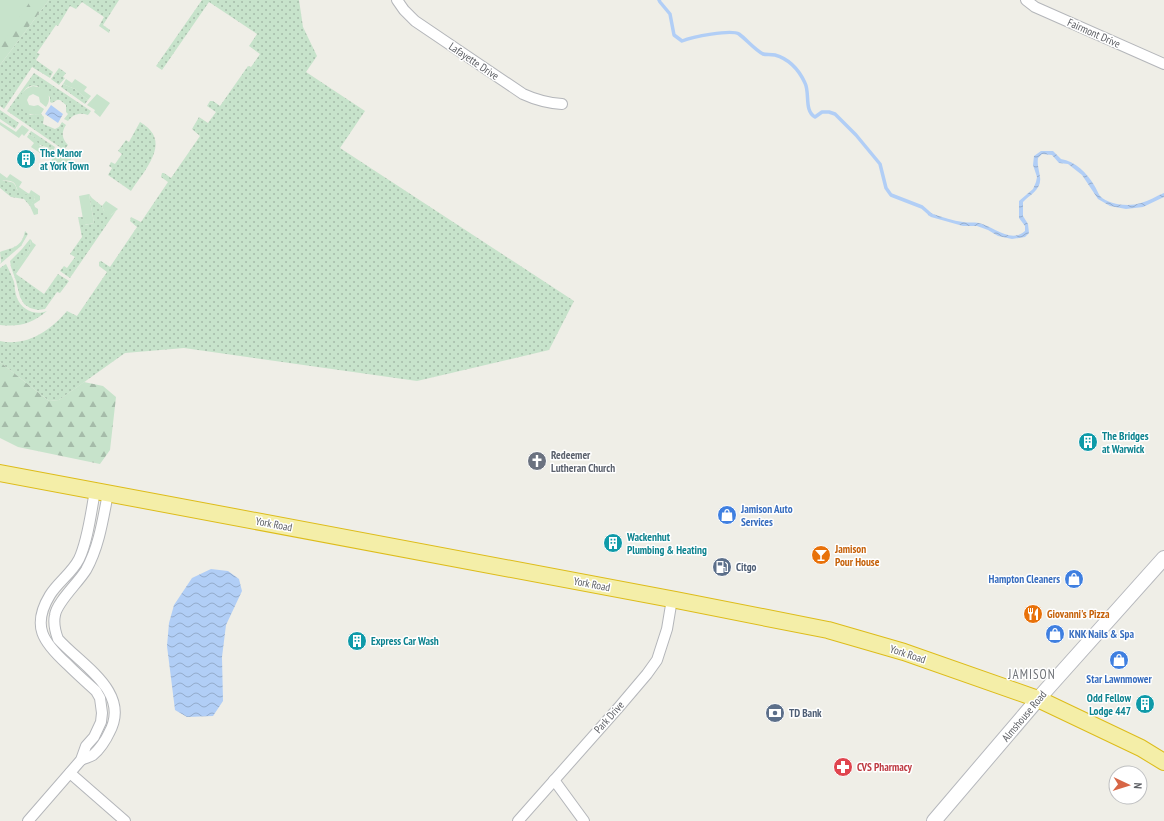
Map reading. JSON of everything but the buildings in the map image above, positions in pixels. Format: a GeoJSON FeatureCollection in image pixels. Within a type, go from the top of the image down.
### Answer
{"type":"FeatureCollection","features":[{"type":"Feature","properties":{"kind":"highway","name":"York Road"},"geometry":{"type":"LineString","coordinates":[[0,473],[672,599],[835,632],[904,652],[1038,699],[1141,748],[1164,762]]}},
{"type":"Feature","properties":{"kind":"main road","name":"Almshouse Road"},"geometry":{"type":"LineString","coordinates":[[934,821],[1038,699],[1164,558]]}},
{"type":"Feature","properties":{"kind":"street","name":"Lafayette Drive"},"geometry":{"type":"LineString","coordinates":[[397,0],[415,21],[523,94],[537,101],[550,104],[562,104]]}},
{"type":"Feature","properties":{"kind":"street","name":"Fairmont Drive"},"geometry":{"type":"LineString","coordinates":[[1026,0],[1036,7],[1164,64]]}},
{"type":"Feature","properties":{"kind":"street"},"geometry":{"type":"LineString","coordinates":[[28,821],[81,760],[93,755],[107,738],[111,729],[115,709],[109,691],[103,681],[58,639],[55,631],[55,615],[58,607],[87,569],[101,531],[101,492]]}},
{"type":"Feature","properties":{"kind":"street","name":"Park Drive"},"geometry":{"type":"LineString","coordinates":[[518,821],[628,696],[657,660],[667,629],[672,599]]}},
{"type":"Feature","properties":{"kind":"street"},"geometry":{"type":"LineString","coordinates":[[70,773],[125,821]]}},
{"type":"Feature","properties":{"kind":"street"},"geometry":{"type":"LineString","coordinates":[[554,780],[584,821]]}},
{"type":"Feature","properties":{"kind":"green space"},"geometry":{"type":"Polygon","coordinates":[[[0,0],[31,0],[0,47],[0,0]]]}},
{"type":"Feature","properties":{"kind":"green space"},"geometry":{"type":"Polygon","coordinates":[[[22,0],[49,0],[0,65],[0,33],[22,0]]]}},
{"type":"Feature","properties":{"kind":"green space"},"geometry":{"type":"Polygon","coordinates":[[[49,0],[119,0],[103,25],[110,30],[109,33],[99,26],[104,17],[82,2],[76,9],[70,6],[58,26],[56,25],[37,53],[40,54],[36,60],[53,72],[50,78],[32,67],[4,109],[0,106],[0,65],[49,0]]]}},
{"type":"Feature","properties":{"kind":"green space"},"geometry":{"type":"Polygon","coordinates":[[[202,0],[299,0],[303,27],[317,56],[306,72],[365,111],[340,148],[574,301],[549,350],[417,381],[184,348],[125,353],[59,400],[49,401],[0,362],[0,341],[20,342],[38,335],[54,325],[67,311],[77,316],[107,272],[99,266],[99,262],[101,261],[110,267],[137,227],[130,221],[131,217],[141,222],[168,182],[161,177],[162,173],[171,178],[200,136],[192,129],[199,117],[208,123],[216,112],[207,106],[210,101],[213,101],[220,106],[248,66],[251,67],[260,54],[249,46],[257,34],[209,2],[162,70],[156,66],[202,0]]]}},
{"type":"Feature","properties":{"kind":"green space"},"geometry":{"type":"Polygon","coordinates":[[[59,68],[66,73],[63,77],[65,78],[59,85],[51,79],[59,68]]]}},
{"type":"Feature","properties":{"kind":"green space"},"geometry":{"type":"Polygon","coordinates":[[[34,73],[91,111],[88,115],[74,115],[68,121],[64,119],[68,114],[66,112],[66,105],[60,100],[52,103],[50,102],[50,97],[37,86],[33,85],[25,89],[20,101],[30,115],[41,114],[44,117],[43,124],[55,129],[59,127],[62,122],[66,125],[63,130],[63,135],[64,140],[68,145],[64,150],[7,111],[34,73]]]}},
{"type":"Feature","properties":{"kind":"green space"},"geometry":{"type":"Polygon","coordinates":[[[66,79],[72,83],[75,79],[87,87],[84,91],[91,96],[88,100],[75,89],[63,84],[66,79]]]}},
{"type":"Feature","properties":{"kind":"green space"},"geometry":{"type":"Polygon","coordinates":[[[63,84],[75,89],[88,100],[85,104],[61,87],[63,84]]]}},
{"type":"Feature","properties":{"kind":"green space"},"geometry":{"type":"Polygon","coordinates":[[[33,86],[43,88],[49,97],[49,102],[46,107],[40,102],[39,97],[33,94],[29,96],[27,100],[29,105],[38,105],[44,109],[41,114],[33,115],[27,113],[20,104],[22,94],[26,89],[33,86]]]}},
{"type":"Feature","properties":{"kind":"green space"},"geometry":{"type":"Polygon","coordinates":[[[97,94],[110,103],[100,117],[94,112],[95,110],[87,105],[97,94]]]}},
{"type":"Feature","properties":{"kind":"green space"},"geometry":{"type":"Polygon","coordinates":[[[0,110],[19,123],[15,129],[0,119],[0,110]]]}},
{"type":"Feature","properties":{"kind":"green space"},"geometry":{"type":"Polygon","coordinates":[[[0,122],[16,132],[22,125],[29,130],[24,136],[22,134],[19,138],[0,125],[0,122]]]}},
{"type":"Feature","properties":{"kind":"green space"},"geometry":{"type":"Polygon","coordinates":[[[140,122],[150,130],[156,145],[151,161],[131,191],[108,175],[112,168],[109,166],[111,162],[115,164],[122,154],[118,151],[126,140],[129,142],[140,122]]]}},
{"type":"Feature","properties":{"kind":"green space"},"geometry":{"type":"Polygon","coordinates":[[[31,131],[55,147],[53,151],[37,144],[34,137],[29,134],[31,131]]]}},
{"type":"Feature","properties":{"kind":"green space"},"geometry":{"type":"Polygon","coordinates":[[[29,134],[34,137],[40,146],[49,148],[53,151],[51,154],[43,149],[40,153],[31,147],[34,143],[27,137],[29,134]]]}},
{"type":"Feature","properties":{"kind":"green space"},"geometry":{"type":"Polygon","coordinates":[[[58,149],[65,154],[73,156],[64,170],[51,161],[58,149]]]}},
{"type":"Feature","properties":{"kind":"green space"},"geometry":{"type":"Polygon","coordinates":[[[0,173],[7,178],[10,174],[22,182],[19,187],[29,194],[31,190],[40,196],[40,200],[34,204],[38,209],[38,214],[34,215],[30,206],[35,197],[20,193],[12,181],[0,180],[0,173]]]}},
{"type":"Feature","properties":{"kind":"green space"},"geometry":{"type":"Polygon","coordinates":[[[0,179],[13,183],[17,190],[33,195],[35,198],[32,204],[30,206],[24,199],[11,197],[0,188],[0,179]]]}},
{"type":"Feature","properties":{"kind":"green space"},"geometry":{"type":"Polygon","coordinates":[[[89,194],[102,206],[104,211],[111,215],[116,211],[70,278],[60,271],[64,266],[67,268],[75,257],[70,254],[82,237],[78,217],[83,217],[85,225],[94,223],[89,194]]]}},
{"type":"Feature","properties":{"kind":"green space"},"geometry":{"type":"Polygon","coordinates":[[[89,194],[94,223],[84,225],[79,196],[89,194]]]}},
{"type":"Feature","properties":{"kind":"green space"},"geometry":{"type":"Polygon","coordinates":[[[106,201],[118,209],[111,215],[107,215],[102,206],[106,201]]]}},
{"type":"Feature","properties":{"kind":"green space"},"geometry":{"type":"Polygon","coordinates":[[[25,231],[28,234],[21,246],[0,264],[0,252],[17,246],[22,240],[25,231]]]}},
{"type":"Feature","properties":{"kind":"green space"},"geometry":{"type":"Polygon","coordinates":[[[30,239],[29,251],[16,268],[16,274],[44,294],[58,274],[69,281],[60,293],[57,292],[45,309],[38,310],[30,308],[24,304],[20,297],[11,267],[10,261],[30,239]]]}},
{"type":"Feature","properties":{"kind":"green space"},"geometry":{"type":"Polygon","coordinates":[[[31,240],[36,245],[16,274],[15,268],[29,251],[31,240]]]}},
{"type":"Feature","properties":{"kind":"green space"},"geometry":{"type":"Polygon","coordinates":[[[6,264],[14,282],[17,298],[22,306],[29,311],[38,313],[47,311],[36,319],[25,324],[0,325],[0,268],[6,264]]]}},
{"type":"Feature","properties":{"kind":"green space"},"geometry":{"type":"Polygon","coordinates":[[[0,362],[49,401],[59,400],[84,382],[103,386],[116,397],[110,450],[100,464],[18,447],[0,438],[0,362]]]}},
{"type":"Feature","properties":{"kind":"water"},"geometry":{"type":"Polygon","coordinates":[[[51,105],[63,114],[58,123],[45,114],[51,105]]]}},
{"type":"Feature","properties":{"kind":"water"},"geometry":{"type":"Polygon","coordinates":[[[1041,151],[1053,151],[1061,159],[1076,165],[1088,176],[1100,196],[1114,203],[1131,205],[1144,202],[1164,193],[1164,197],[1143,207],[1126,209],[1110,206],[1098,199],[1082,175],[1068,164],[1059,163],[1052,155],[1042,154],[1038,158],[1040,177],[1039,185],[1023,202],[1023,216],[1028,224],[1029,233],[1025,237],[1012,239],[998,236],[977,226],[963,226],[928,215],[927,211],[956,221],[979,223],[1008,235],[1020,235],[1025,231],[1025,226],[1019,218],[1019,201],[1033,189],[1037,177],[1033,165],[1034,156],[1041,151]]]}},
{"type":"Feature","properties":{"kind":"water"},"geometry":{"type":"Polygon","coordinates":[[[211,569],[228,571],[239,579],[242,591],[226,625],[222,657],[223,701],[213,716],[187,717],[175,710],[167,646],[169,623],[174,605],[192,578],[211,569]]]}},
{"type":"Feature","properties":{"kind":"waterway"},"geometry":{"type":"LineString","coordinates":[[659,0],[670,14],[674,35],[682,41],[711,34],[728,32],[735,33],[739,34],[763,54],[775,55],[789,62],[797,69],[805,83],[808,106],[812,114],[815,117],[822,112],[835,114],[856,135],[880,164],[886,188],[891,195],[922,207],[930,214]]}},
{"type":"Feature","properties":{"kind":"place","name":"The Manor at York Town"},"geometry":{"type":"Point","coordinates":[26,159]}},
{"type":"Feature","properties":{"kind":"place","name":"The Bridges at Warwick"},"geometry":{"type":"Point","coordinates":[1088,442]}},
{"type":"Feature","properties":{"kind":"place","name":"Redeemer Lutheran Church"},"geometry":{"type":"Point","coordinates":[537,461]}},
{"type":"Feature","properties":{"kind":"place","name":"Jamison Auto Services"},"geometry":{"type":"Point","coordinates":[727,515]}},
{"type":"Feature","properties":{"kind":"place","name":"Wackenhut Plumbing & Heating"},"geometry":{"type":"Point","coordinates":[613,543]}},
{"type":"Feature","properties":{"kind":"place","name":"Jamison Pour House"},"geometry":{"type":"Point","coordinates":[821,555]}},
{"type":"Feature","properties":{"kind":"place","name":"Citgo"},"geometry":{"type":"Point","coordinates":[722,567]}},
{"type":"Feature","properties":{"kind":"place","name":"Hampton Cleaners"},"geometry":{"type":"Point","coordinates":[1074,579]}},
{"type":"Feature","properties":{"kind":"place","name":"Giovanni's Pizza"},"geometry":{"type":"Point","coordinates":[1033,614]}},
{"type":"Feature","properties":{"kind":"place","name":"KNK Nails & Spa"},"geometry":{"type":"Point","coordinates":[1055,634]}},
{"type":"Feature","properties":{"kind":"place","name":"Express Car Wash"},"geometry":{"type":"Point","coordinates":[357,641]}},
{"type":"Feature","properties":{"kind":"place","name":"Star Lawnmower"},"geometry":{"type":"Point","coordinates":[1119,660]}},
{"type":"Feature","properties":{"kind":"place","name":"Odd Fellow Lodge 447"},"geometry":{"type":"Point","coordinates":[1145,704]}},
{"type":"Feature","properties":{"kind":"place","name":"TD Bank"},"geometry":{"type":"Point","coordinates":[775,713]}},
{"type":"Feature","properties":{"kind":"place","name":"CVS Pharmacy"},"geometry":{"type":"Point","coordinates":[843,767]}},
{"type":"Feature","properties":{"kind":"district","name":"JAMISON"},"geometry":{"type":"Point","coordinates":[1032,674]}}]}
